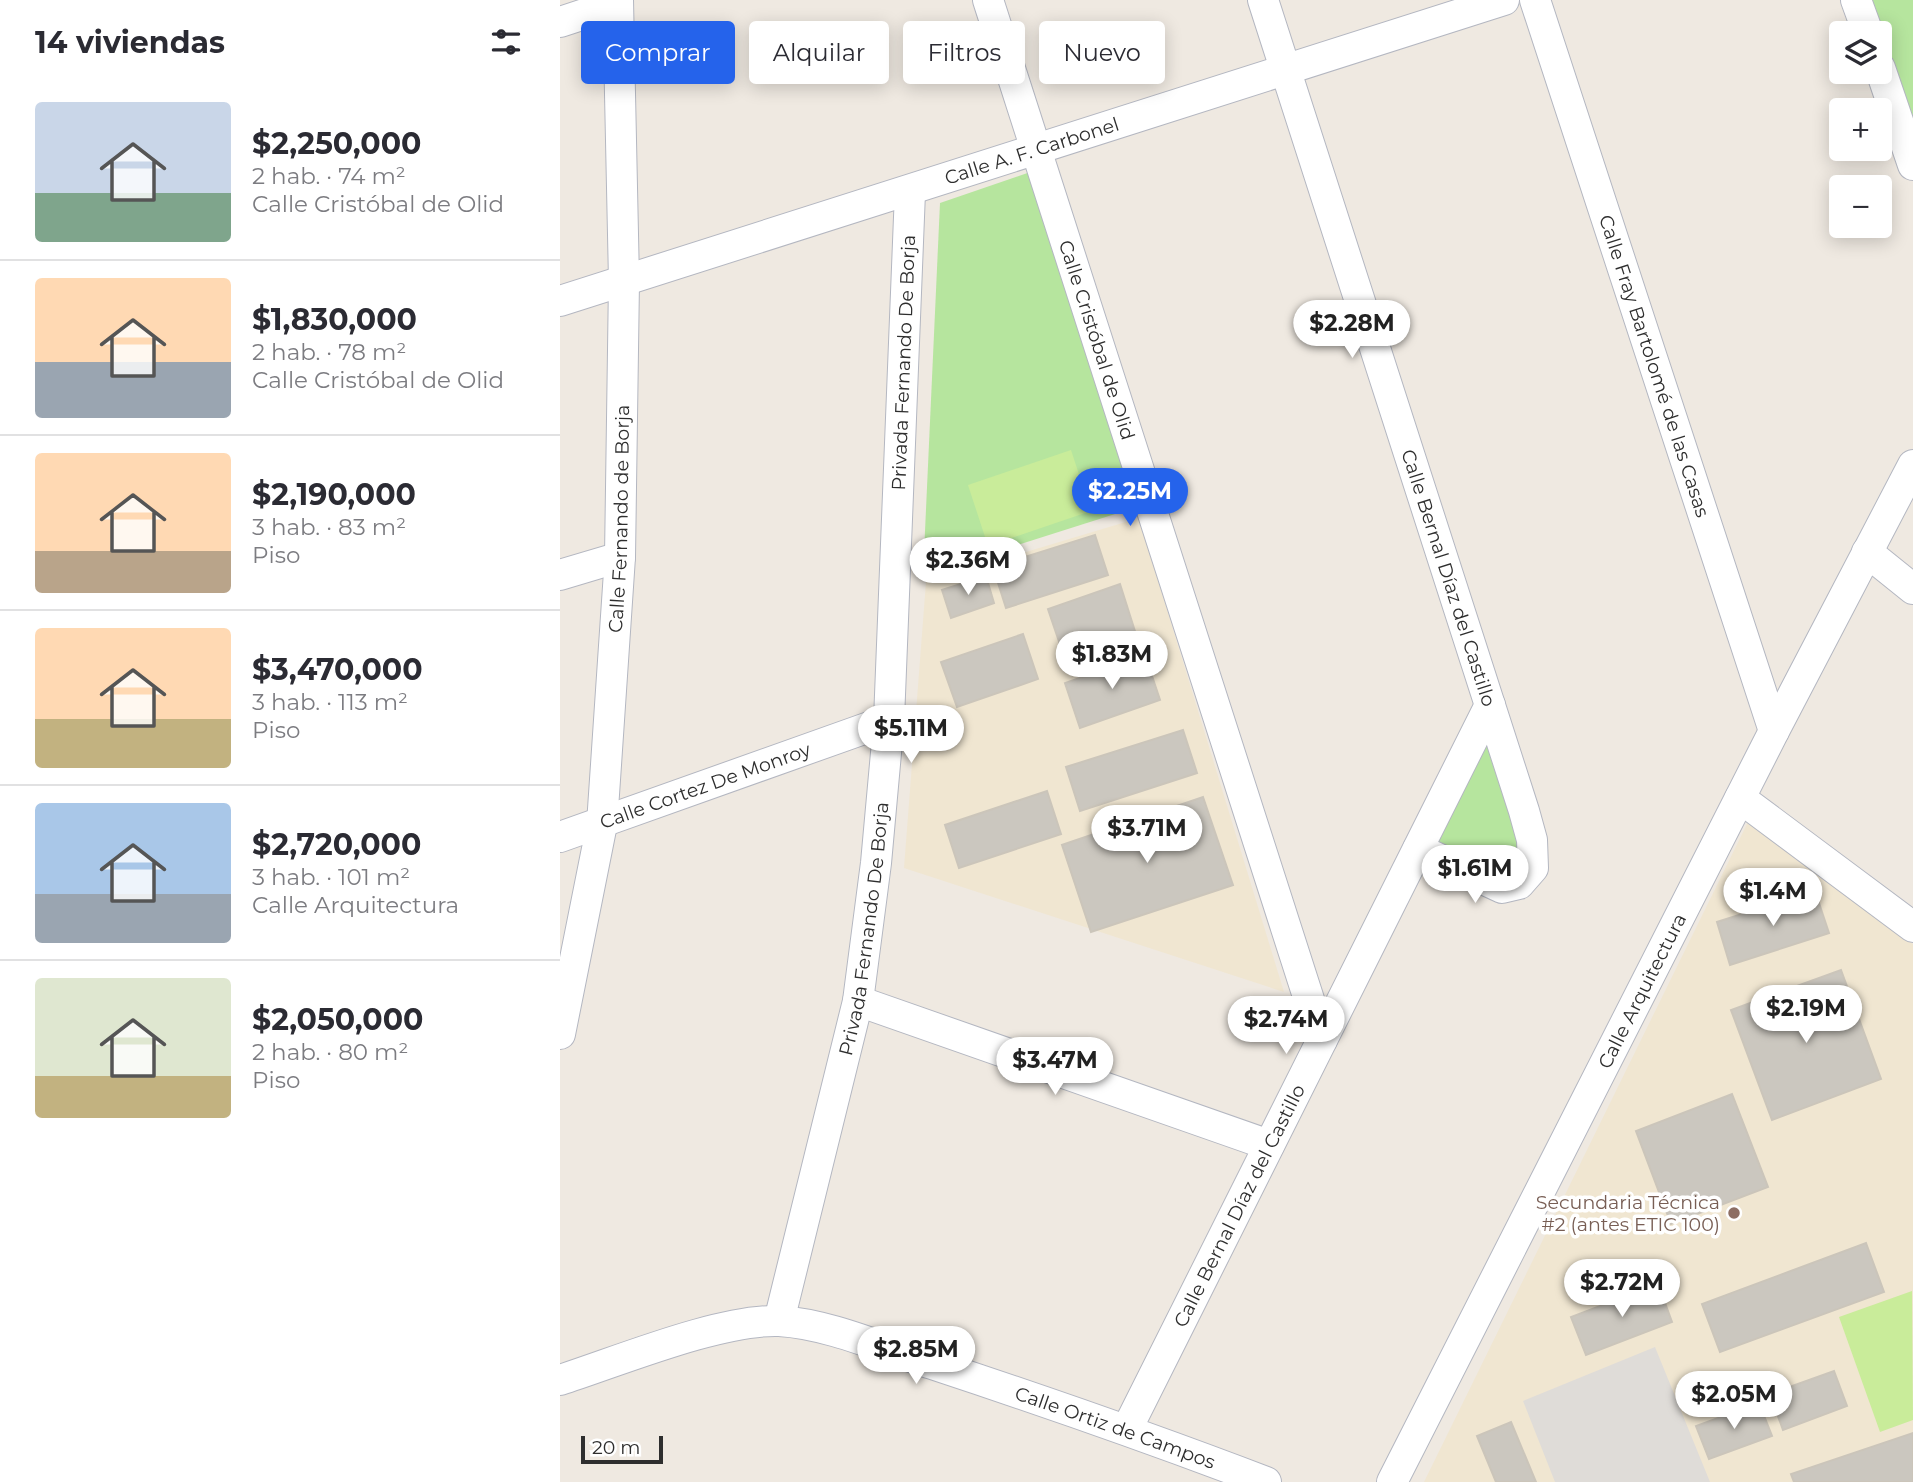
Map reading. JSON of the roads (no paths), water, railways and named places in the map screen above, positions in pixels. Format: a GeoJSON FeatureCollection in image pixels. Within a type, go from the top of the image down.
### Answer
{"type":"FeatureCollection","features":[{"type":"Feature","properties":{"kind":"street","name":"Calle Cristóbal de Olid"},"geometry":{"type":"LineString","coordinates":[[988,0],[1322,1040]]}},
{"type":"Feature","properties":{"kind":"street","name":"Calle Bernal Díaz del Castillo"},"geometry":{"type":"LineString","coordinates":[[1127,1429],[1490,705],[1263,0]]}},
{"type":"Feature","properties":{"kind":"street","name":"Calle A. F. Carbonel"},"geometry":{"type":"LineString","coordinates":[[560,301],[910,192],[1504,0]]}},
{"type":"Feature","properties":{"kind":"street","name":"Calle Fray Bartolomé de las Casas"},"geometry":{"type":"LineString","coordinates":[[1535,0],[1774,731]]}},
{"type":"Feature","properties":{"kind":"street"},"geometry":{"type":"LineString","coordinates":[[1856,0],[1864,21]]}},
{"type":"Feature","properties":{"kind":"street"},"geometry":{"type":"LineString","coordinates":[[560,22],[618,2]]}},
{"type":"Feature","properties":{"kind":"street","name":"Calle Fernando de Borja"},"geometry":{"type":"LineString","coordinates":[[560,1034],[602,824],[620,557],[624,281],[618,2]]}},
{"type":"Feature","properties":{"kind":"street"},"geometry":{"type":"LineString","coordinates":[[1885,84],[1913,166]]}},
{"type":"Feature","properties":{"kind":"street","name":"Privada Fernando De Borja"},"geometry":{"type":"LineString","coordinates":[[779,1321],[858,1001],[880,827],[889,720],[910,192]]}},
{"type":"Feature","properties":{"kind":"street","name":"Calle Arquitectura"},"geometry":{"type":"LineString","coordinates":[[1392,1482],[1774,731],[1913,465]]}},
{"type":"Feature","properties":{"kind":"street"},"geometry":{"type":"LineString","coordinates":[[1867,552],[1913,589]]}},
{"type":"Feature","properties":{"kind":"street"},"geometry":{"type":"LineString","coordinates":[[560,575],[620,557]]}},
{"type":"Feature","properties":{"kind":"street"},"geometry":{"type":"LineString","coordinates":[[1418,849],[1496,887],[1511,888],[1528,877],[1532,868],[1532,840],[1490,705]]}},
{"type":"Feature","properties":{"kind":"street","name":"Calle Cortez De Monroy"},"geometry":{"type":"LineString","coordinates":[[560,837],[889,720]]}},
{"type":"Feature","properties":{"kind":"street"},"geometry":{"type":"LineString","coordinates":[[1740,798],[1913,927]]}},
{"type":"Feature","properties":{"kind":"street"},"geometry":{"type":"LineString","coordinates":[[858,1001],[1269,1145]]}},
{"type":"Feature","properties":{"kind":"street","name":"Calle Ortiz de Campos"},"geometry":{"type":"LineString","coordinates":[[560,1380],[711,1332],[749,1323],[779,1321],[808,1325],[1127,1429],[1266,1482]]}},
{"type":"Feature","properties":{"kind":"place","name":"Secundaria Técnica #2 (antes ETIC 100)"},"geometry":{"type":"Point","coordinates":[1734,1213]}}]}
